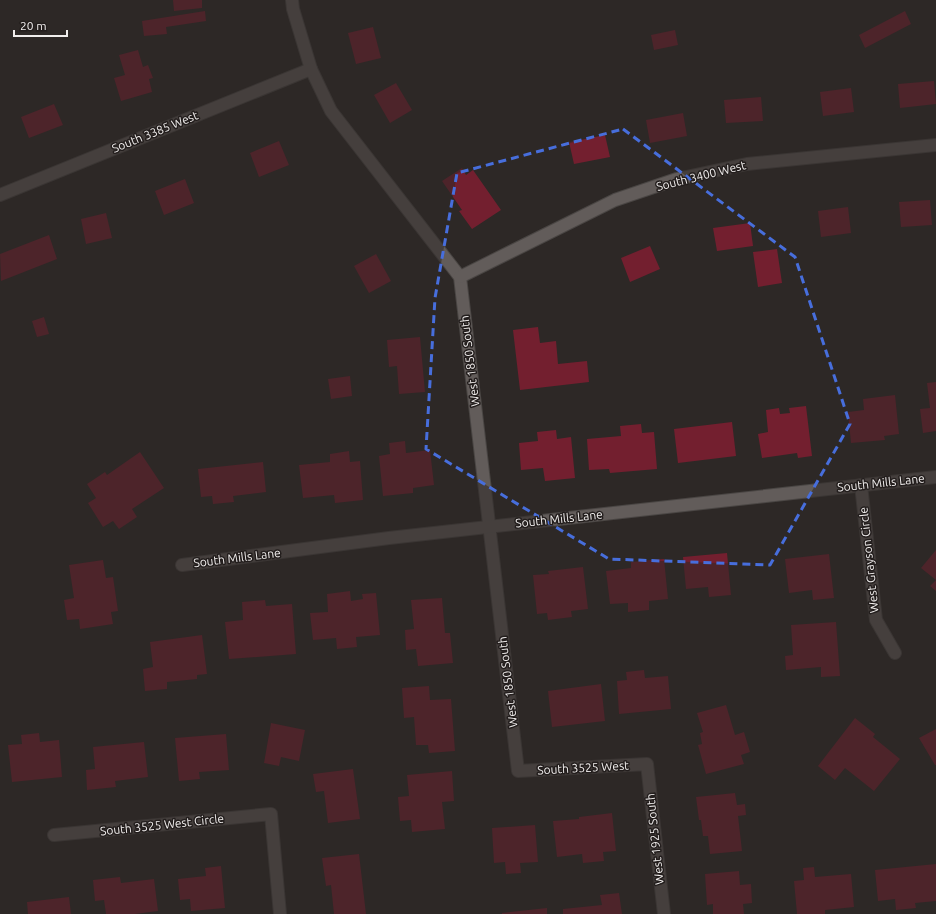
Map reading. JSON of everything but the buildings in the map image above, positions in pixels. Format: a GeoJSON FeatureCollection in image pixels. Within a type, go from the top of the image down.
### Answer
{"type":"FeatureCollection","features":[{"type":"Feature","properties":{"kind":"street"},"geometry":{"type":"LineString","coordinates":[[292,0],[292,9],[311,69],[331,111],[460,277]]}},
{"type":"Feature","properties":{"kind":"street","name":"South 3385 West"},"geometry":{"type":"LineString","coordinates":[[0,195],[311,69]]}},
{"type":"Feature","properties":{"kind":"street","name":"South 3400 West"},"geometry":{"type":"LineString","coordinates":[[460,277],[615,200],[677,179],[746,164],[936,145]]}},
{"type":"Feature","properties":{"kind":"street","name":"West 1850 South"},"geometry":{"type":"LineString","coordinates":[[460,277],[518,771]]}},
{"type":"Feature","properties":{"kind":"street","name":"South Mills Lane"},"geometry":{"type":"LineString","coordinates":[[182,565],[389,538],[936,477]]}},
{"type":"Feature","properties":{"kind":"street","name":"West Grayson Circle"},"geometry":{"type":"LineString","coordinates":[[861,485],[876,620],[895,653]]}},
{"type":"Feature","properties":{"kind":"street","name":"South 3525 West"},"geometry":{"type":"LineString","coordinates":[[518,771],[647,764]]}},
{"type":"Feature","properties":{"kind":"street","name":"West 1925 South"},"geometry":{"type":"LineString","coordinates":[[647,764],[664,914]]}},
{"type":"Feature","properties":{"kind":"street","name":"South 3525 West Circle"},"geometry":{"type":"LineString","coordinates":[[54,835],[271,814],[280,914]]}},
{"type":"Feature","properties":{"kind":"highlighted area"},"geometry":{"type":"Polygon","coordinates":[[[623,129],[795,257],[850,424],[770,565],[609,559],[426,449],[435,298],[457,173],[623,129]]]}}]}
